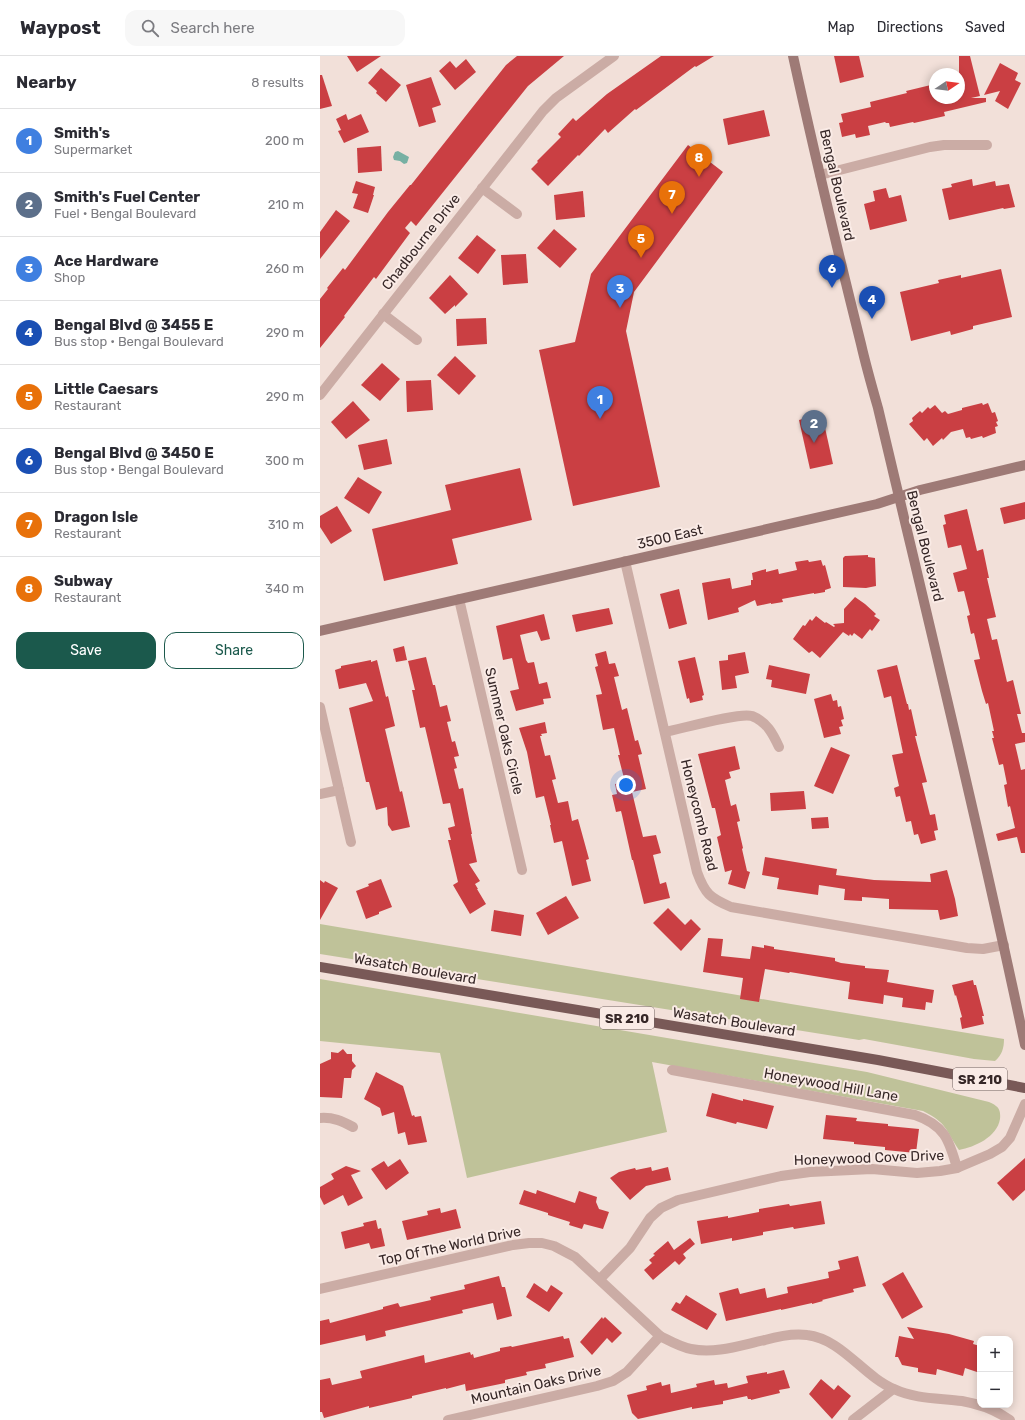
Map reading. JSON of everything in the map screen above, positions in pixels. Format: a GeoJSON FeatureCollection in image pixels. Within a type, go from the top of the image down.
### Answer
{"type":"FeatureCollection","features":[{"type":"Feature","properties":{"kind":"main road","name":"Bengal Boulevard"},"geometry":{"type":"LineString","coordinates":[[793,56],[861,347],[878,408],[898,497],[928,617],[1004,945],[1025,1045]]}},
{"type":"Feature","properties":{"kind":"main road","name":"3500 East"},"geometry":{"type":"LineString","coordinates":[[320,630],[877,504],[920,490],[1025,465]]}},
{"type":"Feature","properties":{"kind":"main road","name":"Wasatch Boulevard"},"geometry":{"type":"LineString","coordinates":[[320,967],[878,1060],[1025,1088]]}},
{"type":"Feature","properties":{"kind":"street","name":"Chadbourne Drive"},"geometry":{"type":"LineString","coordinates":[[320,395],[543,112],[556,98],[614,56]]}},
{"type":"Feature","properties":{"kind":"street"},"geometry":{"type":"LineString","coordinates":[[820,175],[930,147],[944,145],[987,145]]}},
{"type":"Feature","properties":{"kind":"street"},"geometry":{"type":"LineString","coordinates":[[482,188],[517,214]]}},
{"type":"Feature","properties":{"kind":"street"},"geometry":{"type":"LineString","coordinates":[[384,314],[417,340]]}},
{"type":"Feature","properties":{"kind":"street","name":"Honeycomb Road"},"geometry":{"type":"LineString","coordinates":[[625,561],[697,872],[701,883],[707,892],[715,900],[730,907],[967,948],[983,948],[1004,945]]}},
{"type":"Feature","properties":{"kind":"street","name":"Summer Oaks Circle"},"geometry":{"type":"LineString","coordinates":[[459,599],[522,870]]}},
{"type":"Feature","properties":{"kind":"street"},"geometry":{"type":"LineString","coordinates":[[320,707],[351,842]]}},
{"type":"Feature","properties":{"kind":"street"},"geometry":{"type":"LineString","coordinates":[[665,732],[736,716],[750,715],[761,721],[772,732],[779,747]]}},
{"type":"Feature","properties":{"kind":"street"},"geometry":{"type":"LineString","coordinates":[[320,794],[339,790]]}},
{"type":"Feature","properties":{"kind":"street","name":"Honeywood Hill Lane"},"geometry":{"type":"LineString","coordinates":[[672,1070],[915,1115],[929,1120],[940,1129],[948,1141],[957,1168]]}},
{"type":"Feature","properties":{"kind":"street","name":"Honeywood Cove Drive"},"geometry":{"type":"LineString","coordinates":[[600,1279],[630,1248],[650,1218],[661,1208],[678,1200],[781,1176],[810,1172],[872,1169],[917,1172],[940,1171],[957,1168],[990,1154],[1002,1147],[1010,1138],[1025,1104]]}},
{"type":"Feature","properties":{"kind":"street"},"geometry":{"type":"LineString","coordinates":[[320,1118],[341,1120],[353,1127]]}},
{"type":"Feature","properties":{"kind":"street","name":"Top Of The World Drive"},"geometry":{"type":"LineString","coordinates":[[320,1289],[513,1245],[528,1242],[542,1243],[565,1251],[584,1264],[660,1336],[684,1347],[706,1351],[720,1350],[789,1335],[808,1335],[826,1341],[843,1351],[867,1372],[893,1389],[917,1396],[964,1401],[985,1407],[1010,1420]]}},
{"type":"Feature","properties":{"kind":"street","name":"Mountain Oaks Drive"},"geometry":{"type":"LineString","coordinates":[[448,1420],[613,1381],[627,1372],[660,1336]]}},
{"type":"Feature","properties":{"kind":"street"},"geometry":{"type":"LineString","coordinates":[[853,1420],[893,1389]]}},
{"type":"Feature","properties":{"kind":"green space"},"geometry":{"type":"Polygon","coordinates":[[[320,924],[1004,1039],[1004,1045],[1001,1054],[995,1061],[974,1059],[864,1039],[859,1040],[320,954],[320,924]]]}},
{"type":"Feature","properties":{"kind":"green space"},"geometry":{"type":"Polygon","coordinates":[[[320,979],[867,1072],[989,1102],[998,1108],[1000,1119],[995,1131],[990,1136],[978,1144],[959,1150],[945,1127],[937,1119],[923,1111],[652,1062],[667,1132],[467,1178],[440,1053],[320,1041],[320,979]]]}},
{"type":"Feature","properties":{"kind":"water"},"geometry":{"type":"Polygon","coordinates":[[[398,151],[409,157],[407,163],[404,164],[400,161],[394,160],[393,157],[395,152],[398,151]]]}},
{"type":"Feature","properties":{"kind":"building"},"geometry":{"type":"Polygon","coordinates":[[[347,56],[381,56],[357,72],[347,56]]]}},
{"type":"Feature","properties":{"kind":"building"},"geometry":{"type":"Polygon","coordinates":[[[517,56],[564,56],[528,86],[416,226],[411,221],[405,228],[410,233],[376,279],[374,277],[320,348],[320,299],[328,289],[327,288],[343,268],[345,270],[388,212],[506,65],[517,56]]]}},
{"type":"Feature","properties":{"kind":"building"},"geometry":{"type":"Polygon","coordinates":[[[661,56],[714,56],[696,67],[695,66],[636,110],[635,109],[608,133],[605,129],[548,186],[531,169],[561,137],[558,134],[573,118],[576,121],[607,94],[661,56]]]}},
{"type":"Feature","properties":{"kind":"building"},"geometry":{"type":"Polygon","coordinates":[[[834,56],[859,56],[864,77],[840,83],[834,56]]]}},
{"type":"Feature","properties":{"kind":"building"},"geometry":{"type":"Polygon","coordinates":[[[959,56],[970,56],[980,96],[971,98],[986,98],[986,102],[944,112],[945,116],[914,123],[890,127],[889,123],[885,122],[868,126],[870,135],[856,138],[855,134],[842,137],[839,123],[843,122],[841,114],[871,107],[870,102],[907,93],[906,91],[929,85],[929,104],[965,104],[965,68],[959,68],[959,56]]]}},
{"type":"Feature","properties":{"kind":"building"},"geometry":{"type":"Polygon","coordinates":[[[466,59],[476,72],[455,90],[439,71],[450,61],[456,68],[466,59]]]}},
{"type":"Feature","properties":{"kind":"building"},"geometry":{"type":"Polygon","coordinates":[[[1000,63],[1018,73],[1015,80],[1021,83],[1008,109],[995,101],[1000,91],[984,95],[1000,63]]]}},
{"type":"Feature","properties":{"kind":"building"},"geometry":{"type":"Polygon","coordinates":[[[381,68],[401,85],[386,102],[368,83],[381,68]]]}},
{"type":"Feature","properties":{"kind":"building"},"geometry":{"type":"Polygon","coordinates":[[[320,75],[322,75],[332,106],[320,109],[320,75]]]}},
{"type":"Feature","properties":{"kind":"building"},"geometry":{"type":"Polygon","coordinates":[[[431,77],[441,105],[432,108],[436,122],[419,127],[406,85],[431,77]]]}},
{"type":"Feature","properties":{"kind":"building"},"geometry":{"type":"Polygon","coordinates":[[[764,110],[770,136],[728,145],[723,119],[764,110]]]}},
{"type":"Feature","properties":{"kind":"building"},"geometry":{"type":"Polygon","coordinates":[[[346,114],[348,120],[361,114],[369,132],[344,143],[338,131],[341,130],[336,119],[346,114]]]}},
{"type":"Feature","properties":{"kind":"building"},"geometry":{"type":"Polygon","coordinates":[[[688,145],[723,172],[634,292],[626,331],[660,487],[573,506],[539,350],[575,342],[591,274],[688,145]]]}},
{"type":"Feature","properties":{"kind":"building"},"geometry":{"type":"Polygon","coordinates":[[[381,146],[382,171],[358,173],[357,148],[381,146]]]}},
{"type":"Feature","properties":{"kind":"building"},"geometry":{"type":"Polygon","coordinates":[[[972,179],[973,186],[995,181],[996,186],[1009,184],[1015,207],[1003,208],[949,220],[942,189],[952,187],[951,184],[972,179]]]}},
{"type":"Feature","properties":{"kind":"building"},"geometry":{"type":"Polygon","coordinates":[[[356,181],[375,187],[368,213],[353,208],[358,194],[352,193],[356,181]]]}},
{"type":"Feature","properties":{"kind":"building"},"geometry":{"type":"Polygon","coordinates":[[[886,188],[889,198],[901,195],[907,221],[870,230],[864,204],[875,201],[873,191],[886,188]]]}},
{"type":"Feature","properties":{"kind":"building"},"geometry":{"type":"Polygon","coordinates":[[[583,191],[585,217],[556,220],[554,195],[583,191]]]}},
{"type":"Feature","properties":{"kind":"building"},"geometry":{"type":"Polygon","coordinates":[[[336,210],[350,221],[320,259],[320,232],[336,210]]]}},
{"type":"Feature","properties":{"kind":"building"},"geometry":{"type":"Polygon","coordinates":[[[554,229],[577,249],[560,268],[537,248],[554,229]]]}},
{"type":"Feature","properties":{"kind":"building"},"geometry":{"type":"Polygon","coordinates":[[[477,235],[496,250],[478,274],[458,258],[477,235]]]}},
{"type":"Feature","properties":{"kind":"building"},"geometry":{"type":"Polygon","coordinates":[[[526,254],[528,283],[503,285],[501,255],[526,254]]]}},
{"type":"Feature","properties":{"kind":"building"},"geometry":{"type":"Polygon","coordinates":[[[1001,269],[1012,317],[973,326],[973,329],[951,335],[950,331],[911,341],[900,292],[939,283],[938,280],[961,275],[961,278],[1001,269]]]}},
{"type":"Feature","properties":{"kind":"building"},"geometry":{"type":"Polygon","coordinates":[[[450,275],[468,294],[455,307],[455,305],[445,314],[429,298],[450,275]]]}},
{"type":"Feature","properties":{"kind":"building"},"geometry":{"type":"Polygon","coordinates":[[[486,318],[487,344],[457,346],[456,319],[486,318]]]}},
{"type":"Feature","properties":{"kind":"building"},"geometry":{"type":"Polygon","coordinates":[[[455,356],[476,376],[459,395],[437,375],[455,356]]]}},
{"type":"Feature","properties":{"kind":"building"},"geometry":{"type":"Polygon","coordinates":[[[382,363],[400,379],[380,401],[361,385],[382,363]]]}},
{"type":"Feature","properties":{"kind":"building"},"geometry":{"type":"Polygon","coordinates":[[[431,380],[433,410],[407,412],[406,381],[431,380]]]}},
{"type":"Feature","properties":{"kind":"building"},"geometry":{"type":"Polygon","coordinates":[[[353,401],[370,420],[346,439],[331,422],[353,401]]]}},
{"type":"Feature","properties":{"kind":"building"},"geometry":{"type":"Polygon","coordinates":[[[982,403],[983,405],[988,403],[992,413],[995,412],[998,421],[996,422],[998,426],[995,427],[996,433],[983,438],[982,436],[971,439],[970,437],[966,438],[963,429],[951,432],[943,440],[942,438],[933,446],[927,438],[924,441],[909,424],[913,421],[912,418],[920,411],[922,413],[928,407],[930,409],[935,405],[942,413],[945,411],[948,414],[962,410],[962,408],[982,403]]]}},
{"type":"Feature","properties":{"kind":"building"},"geometry":{"type":"Polygon","coordinates":[[[822,414],[833,464],[810,469],[799,420],[822,414]]]}},
{"type":"Feature","properties":{"kind":"building"},"geometry":{"type":"Polygon","coordinates":[[[387,439],[392,464],[364,470],[358,445],[387,439]]]}},
{"type":"Feature","properties":{"kind":"building"},"geometry":{"type":"Polygon","coordinates":[[[520,468],[532,520],[452,539],[458,564],[384,581],[372,529],[451,510],[445,485],[520,468]]]}},
{"type":"Feature","properties":{"kind":"building"},"geometry":{"type":"Polygon","coordinates":[[[358,477],[382,492],[369,514],[344,498],[358,477]]]}},
{"type":"Feature","properties":{"kind":"building"},"geometry":{"type":"Polygon","coordinates":[[[1025,502],[1025,519],[1004,524],[1000,508],[1025,502]]]}},
{"type":"Feature","properties":{"kind":"building"},"geometry":{"type":"Polygon","coordinates":[[[337,506],[352,531],[331,544],[320,527],[320,516],[337,506]]]}},
{"type":"Feature","properties":{"kind":"building"},"geometry":{"type":"Polygon","coordinates":[[[967,509],[977,551],[983,549],[989,578],[987,578],[996,617],[987,619],[992,640],[997,639],[1007,682],[1013,680],[1021,714],[1017,714],[1022,733],[1025,733],[1025,742],[1015,744],[1021,770],[1025,769],[1025,853],[1021,853],[1017,837],[998,841],[996,834],[1015,828],[1010,806],[1008,807],[1004,785],[1007,784],[1003,764],[999,765],[992,738],[994,738],[992,731],[994,731],[988,703],[986,704],[974,660],[980,659],[974,633],[971,634],[967,616],[970,615],[964,591],[958,592],[953,573],[967,569],[961,545],[948,548],[943,525],[946,524],[944,515],[967,509]]]}},
{"type":"Feature","properties":{"kind":"building"},"geometry":{"type":"Polygon","coordinates":[[[868,555],[868,557],[875,558],[876,586],[866,588],[843,587],[843,558],[845,556],[868,555]]]}},
{"type":"Feature","properties":{"kind":"building"},"geometry":{"type":"Polygon","coordinates":[[[808,560],[809,562],[821,560],[823,566],[825,565],[831,588],[825,590],[825,592],[782,599],[783,602],[771,604],[757,606],[755,600],[738,608],[739,612],[708,620],[702,583],[730,578],[732,589],[751,585],[751,580],[753,580],[752,573],[766,569],[766,572],[778,569],[779,574],[797,570],[795,562],[808,560]]]}},
{"type":"Feature","properties":{"kind":"building"},"geometry":{"type":"Polygon","coordinates":[[[679,589],[687,624],[669,629],[660,594],[679,589]]]}},
{"type":"Feature","properties":{"kind":"building"},"geometry":{"type":"Polygon","coordinates":[[[855,597],[876,614],[874,616],[880,620],[872,631],[870,629],[862,639],[854,633],[852,636],[850,634],[849,636],[843,632],[820,658],[812,651],[809,653],[793,639],[803,625],[805,626],[810,619],[812,621],[816,616],[825,623],[826,622],[834,627],[835,626],[833,624],[844,623],[844,609],[855,597]]]}},
{"type":"Feature","properties":{"kind":"building"},"geometry":{"type":"Polygon","coordinates":[[[609,608],[613,624],[576,632],[572,615],[609,608]]]}},
{"type":"Feature","properties":{"kind":"building"},"geometry":{"type":"Polygon","coordinates":[[[544,614],[550,639],[541,641],[537,631],[520,635],[526,660],[528,663],[534,662],[539,684],[547,682],[551,698],[543,699],[544,704],[516,711],[510,691],[519,689],[512,658],[503,660],[496,626],[544,614]]]}},
{"type":"Feature","properties":{"kind":"building"},"geometry":{"type":"Polygon","coordinates":[[[404,646],[407,660],[396,662],[393,649],[404,646]]]}},
{"type":"Feature","properties":{"kind":"building"},"geometry":{"type":"Polygon","coordinates":[[[606,651],[609,664],[615,663],[619,676],[614,677],[622,710],[627,708],[635,741],[638,740],[642,754],[638,755],[646,789],[632,792],[643,837],[656,835],[661,853],[653,855],[660,884],[666,882],[670,898],[644,904],[621,811],[616,812],[612,795],[617,794],[615,784],[625,782],[618,755],[620,755],[614,728],[603,730],[596,695],[602,694],[595,667],[598,666],[595,654],[606,651]]]}},
{"type":"Feature","properties":{"kind":"building"},"geometry":{"type":"Polygon","coordinates":[[[745,652],[749,673],[735,676],[737,688],[722,690],[719,661],[728,660],[728,655],[745,652]]]}},
{"type":"Feature","properties":{"kind":"building"},"geometry":{"type":"Polygon","coordinates":[[[426,657],[440,707],[447,705],[451,721],[447,722],[452,742],[455,741],[459,756],[454,757],[457,768],[454,769],[459,789],[463,788],[477,862],[469,864],[480,881],[475,884],[486,904],[470,914],[453,885],[458,882],[448,840],[451,840],[448,828],[455,826],[450,803],[443,804],[425,727],[420,728],[412,690],[415,690],[408,661],[426,657]]]}},
{"type":"Feature","properties":{"kind":"building"},"geometry":{"type":"Polygon","coordinates":[[[695,657],[704,695],[702,696],[703,700],[690,703],[689,698],[687,699],[678,661],[695,657]]]}},
{"type":"Feature","properties":{"kind":"building"},"geometry":{"type":"Polygon","coordinates":[[[371,660],[371,662],[377,660],[386,697],[388,696],[395,726],[385,729],[410,827],[392,831],[388,825],[387,807],[376,810],[369,782],[366,782],[349,708],[373,701],[366,683],[339,689],[335,670],[341,668],[341,666],[371,660]]]}},
{"type":"Feature","properties":{"kind":"building"},"geometry":{"type":"Polygon","coordinates":[[[769,665],[810,674],[806,694],[771,687],[772,680],[766,679],[769,665]]]}},
{"type":"Feature","properties":{"kind":"building"},"geometry":{"type":"Polygon","coordinates":[[[897,665],[907,704],[909,710],[911,709],[917,736],[915,736],[927,782],[922,783],[930,815],[935,814],[938,830],[934,831],[936,840],[921,844],[918,834],[914,835],[911,821],[906,822],[900,796],[896,797],[894,788],[899,786],[892,755],[903,753],[891,696],[884,698],[877,670],[897,665]]]}},
{"type":"Feature","properties":{"kind":"building"},"geometry":{"type":"Polygon","coordinates":[[[831,694],[833,701],[837,700],[838,707],[841,706],[844,719],[841,720],[843,726],[839,727],[841,734],[824,738],[814,699],[831,694]]]}},
{"type":"Feature","properties":{"kind":"building"},"geometry":{"type":"Polygon","coordinates":[[[545,722],[547,733],[541,734],[542,736],[540,736],[545,756],[550,755],[556,779],[552,780],[558,803],[568,801],[572,821],[578,819],[589,859],[586,860],[591,881],[572,886],[562,841],[554,843],[544,796],[536,798],[527,752],[519,728],[545,722]]]}},
{"type":"Feature","properties":{"kind":"building"},"geometry":{"type":"Polygon","coordinates":[[[735,746],[740,769],[729,772],[731,778],[725,780],[731,806],[736,804],[740,821],[737,822],[742,849],[747,871],[750,872],[745,889],[728,884],[732,870],[725,872],[717,837],[721,835],[715,808],[712,808],[698,754],[735,746]]]}},
{"type":"Feature","properties":{"kind":"building"},"geometry":{"type":"Polygon","coordinates":[[[831,747],[850,755],[833,794],[814,786],[831,747]]]}},
{"type":"Feature","properties":{"kind":"building"},"geometry":{"type":"Polygon","coordinates":[[[804,791],[806,809],[771,811],[770,793],[804,791]]]}},
{"type":"Feature","properties":{"kind":"building"},"geometry":{"type":"Polygon","coordinates":[[[828,817],[829,828],[812,829],[811,818],[828,817]]]}},
{"type":"Feature","properties":{"kind":"building"},"geometry":{"type":"Polygon","coordinates":[[[765,857],[837,869],[836,875],[874,880],[931,882],[930,874],[947,870],[958,916],[940,920],[938,910],[889,909],[889,899],[862,897],[862,901],[844,900],[845,889],[819,885],[818,895],[777,889],[779,878],[762,875],[765,857]]]}},
{"type":"Feature","properties":{"kind":"building"},"geometry":{"type":"Polygon","coordinates":[[[381,879],[392,907],[366,919],[356,891],[381,879]]]}},
{"type":"Feature","properties":{"kind":"building"},"geometry":{"type":"Polygon","coordinates":[[[320,880],[338,888],[320,920],[320,880]]]}},
{"type":"Feature","properties":{"kind":"building"},"geometry":{"type":"Polygon","coordinates":[[[566,896],[579,918],[548,935],[536,913],[566,896]]]}},
{"type":"Feature","properties":{"kind":"building"},"geometry":{"type":"Polygon","coordinates":[[[668,908],[685,925],[691,919],[701,929],[681,951],[653,923],[668,908]]]}},
{"type":"Feature","properties":{"kind":"building"},"geometry":{"type":"Polygon","coordinates":[[[494,910],[524,915],[521,936],[491,931],[494,910]]]}},
{"type":"Feature","properties":{"kind":"building"},"geometry":{"type":"Polygon","coordinates":[[[708,938],[723,939],[721,956],[750,959],[752,946],[764,948],[764,945],[774,947],[774,949],[835,958],[835,961],[841,963],[865,966],[865,968],[889,970],[887,982],[934,990],[932,1003],[926,1002],[925,1010],[902,1007],[903,998],[884,995],[883,1004],[848,999],[850,982],[765,969],[759,1002],[740,999],[743,978],[703,972],[708,938]]]}},
{"type":"Feature","properties":{"kind":"building"},"geometry":{"type":"Polygon","coordinates":[[[973,980],[974,985],[976,985],[984,1016],[982,1016],[984,1024],[962,1029],[960,1018],[962,1017],[952,985],[973,980]]]}},
{"type":"Feature","properties":{"kind":"building"},"geometry":{"type":"Polygon","coordinates":[[[343,1049],[347,1054],[352,1054],[352,1061],[356,1066],[352,1070],[351,1078],[344,1078],[342,1098],[320,1097],[320,1064],[331,1059],[331,1052],[338,1053],[343,1049]]]}},
{"type":"Feature","properties":{"kind":"building"},"geometry":{"type":"Polygon","coordinates":[[[376,1072],[403,1086],[412,1116],[421,1116],[427,1142],[408,1145],[405,1132],[398,1134],[394,1112],[382,1116],[380,1108],[364,1099],[376,1072]]]}},
{"type":"Feature","properties":{"kind":"building"},"geometry":{"type":"Polygon","coordinates":[[[712,1093],[743,1101],[743,1099],[774,1106],[767,1129],[737,1122],[736,1124],[706,1116],[712,1093]]]}},
{"type":"Feature","properties":{"kind":"building"},"geometry":{"type":"Polygon","coordinates":[[[826,1115],[857,1118],[856,1121],[888,1124],[888,1126],[919,1129],[916,1153],[885,1150],[885,1147],[854,1144],[854,1142],[823,1139],[826,1115]]]}},
{"type":"Feature","properties":{"kind":"building"},"geometry":{"type":"Polygon","coordinates":[[[1025,1158],[1025,1190],[1013,1201],[997,1183],[1025,1158]]]}},
{"type":"Feature","properties":{"kind":"building"},"geometry":{"type":"Polygon","coordinates":[[[400,1159],[409,1173],[386,1190],[371,1169],[384,1161],[388,1167],[400,1159]]]}},
{"type":"Feature","properties":{"kind":"building"},"geometry":{"type":"Polygon","coordinates":[[[346,1166],[361,1171],[351,1175],[363,1198],[348,1206],[343,1195],[324,1205],[320,1197],[320,1187],[334,1179],[331,1174],[346,1166]]]}},
{"type":"Feature","properties":{"kind":"building"},"geometry":{"type":"Polygon","coordinates":[[[651,1167],[652,1171],[668,1167],[671,1180],[646,1186],[630,1200],[610,1178],[619,1172],[635,1168],[636,1170],[651,1167]]]}},
{"type":"Feature","properties":{"kind":"building"},"geometry":{"type":"Polygon","coordinates":[[[524,1190],[536,1194],[537,1190],[575,1203],[579,1191],[597,1197],[596,1202],[599,1209],[609,1212],[603,1229],[584,1224],[582,1229],[569,1225],[570,1222],[548,1215],[548,1213],[519,1204],[524,1190]]]}},
{"type":"Feature","properties":{"kind":"building"},"geometry":{"type":"Polygon","coordinates":[[[821,1201],[825,1224],[794,1229],[793,1227],[763,1232],[763,1235],[732,1241],[732,1238],[701,1244],[697,1221],[728,1216],[728,1218],[759,1212],[759,1209],[789,1204],[790,1206],[821,1201]]]}},
{"type":"Feature","properties":{"kind":"building"},"geometry":{"type":"Polygon","coordinates":[[[440,1208],[441,1213],[456,1209],[461,1228],[407,1240],[402,1221],[428,1215],[427,1211],[440,1208]]]}},
{"type":"Feature","properties":{"kind":"building"},"geometry":{"type":"Polygon","coordinates":[[[376,1220],[378,1229],[381,1228],[385,1246],[371,1249],[369,1243],[345,1249],[341,1232],[364,1226],[363,1223],[376,1220]]]}},
{"type":"Feature","properties":{"kind":"building"},"geometry":{"type":"Polygon","coordinates":[[[690,1238],[695,1244],[683,1254],[686,1258],[679,1265],[675,1261],[653,1280],[644,1270],[652,1263],[649,1260],[655,1255],[653,1254],[668,1241],[674,1250],[690,1238]]]}},
{"type":"Feature","properties":{"kind":"building"},"geometry":{"type":"Polygon","coordinates":[[[858,1256],[866,1286],[853,1289],[854,1292],[812,1304],[726,1321],[719,1293],[738,1288],[740,1294],[765,1288],[767,1298],[788,1293],[787,1287],[829,1278],[828,1272],[840,1269],[838,1261],[858,1256]]]}},
{"type":"Feature","properties":{"kind":"building"},"geometry":{"type":"Polygon","coordinates":[[[903,1272],[923,1307],[902,1319],[882,1284],[903,1272]]]}},
{"type":"Feature","properties":{"kind":"building"},"geometry":{"type":"Polygon","coordinates":[[[499,1276],[502,1287],[505,1287],[512,1316],[497,1320],[493,1303],[462,1310],[463,1313],[385,1331],[386,1336],[366,1341],[365,1335],[320,1345],[320,1321],[329,1319],[330,1323],[383,1309],[383,1307],[398,1303],[400,1307],[431,1300],[430,1297],[465,1289],[464,1285],[499,1276]]]}},
{"type":"Feature","properties":{"kind":"building"},"geometry":{"type":"Polygon","coordinates":[[[534,1283],[547,1292],[551,1285],[563,1293],[549,1312],[526,1297],[534,1283]]]}},
{"type":"Feature","properties":{"kind":"building"},"geometry":{"type":"Polygon","coordinates":[[[686,1295],[717,1314],[707,1330],[671,1310],[676,1302],[680,1304],[686,1295]]]}},
{"type":"Feature","properties":{"kind":"building"},"geometry":{"type":"Polygon","coordinates":[[[602,1317],[603,1319],[605,1317],[622,1333],[612,1343],[607,1338],[592,1355],[580,1342],[602,1317]]]}},
{"type":"Feature","properties":{"kind":"building"},"geometry":{"type":"Polygon","coordinates":[[[907,1327],[949,1334],[974,1341],[973,1344],[977,1345],[977,1372],[965,1368],[963,1376],[937,1369],[936,1375],[918,1372],[918,1368],[902,1365],[898,1357],[895,1357],[899,1336],[914,1339],[907,1327]]]}},
{"type":"Feature","properties":{"kind":"building"},"geometry":{"type":"Polygon","coordinates":[[[563,1336],[564,1339],[569,1338],[574,1357],[545,1364],[546,1368],[526,1372],[527,1375],[505,1380],[505,1383],[466,1391],[465,1384],[324,1418],[322,1412],[320,1412],[320,1380],[330,1378],[332,1385],[362,1378],[360,1371],[424,1355],[425,1363],[470,1352],[471,1355],[473,1354],[474,1358],[500,1351],[500,1348],[512,1347],[563,1336]]]}},
{"type":"Feature","properties":{"kind":"building"},"geometry":{"type":"Polygon","coordinates":[[[784,1370],[790,1388],[779,1390],[780,1393],[751,1400],[748,1399],[747,1396],[723,1401],[723,1404],[692,1409],[692,1407],[638,1419],[632,1413],[627,1395],[647,1390],[646,1386],[661,1382],[662,1386],[670,1384],[671,1393],[697,1387],[696,1384],[714,1380],[715,1385],[727,1383],[728,1388],[748,1383],[746,1376],[767,1372],[767,1374],[784,1370]]]}},
{"type":"Feature","properties":{"kind":"building"},"geometry":{"type":"Polygon","coordinates":[[[821,1379],[834,1390],[838,1385],[851,1396],[832,1419],[809,1394],[821,1379]]]}},
{"type":"Feature","properties":{"kind":"place","name":"Subway"},"geometry":{"type":"Point","coordinates":[699,177]}},
{"type":"Feature","properties":{"kind":"place","name":"Dragon Isle"},"geometry":{"type":"Point","coordinates":[672,214]}},
{"type":"Feature","properties":{"kind":"place","name":"Little Caesars"},"geometry":{"type":"Point","coordinates":[641,258]}},
{"type":"Feature","properties":{"kind":"place","name":"Bengal Blvd @ 3450 E"},"geometry":{"type":"Point","coordinates":[832,288]}},
{"type":"Feature","properties":{"kind":"place","name":"Ace Hardware"},"geometry":{"type":"Point","coordinates":[620,308]}},
{"type":"Feature","properties":{"kind":"place","name":"Bengal Blvd @ 3455 E"},"geometry":{"type":"Point","coordinates":[872,319]}},
{"type":"Feature","properties":{"kind":"place","name":"Smith's"},"geometry":{"type":"Point","coordinates":[600,419]}},
{"type":"Feature","properties":{"kind":"place","name":"Smith's Fuel Center"},"geometry":{"type":"Point","coordinates":[814,443]}}]}
